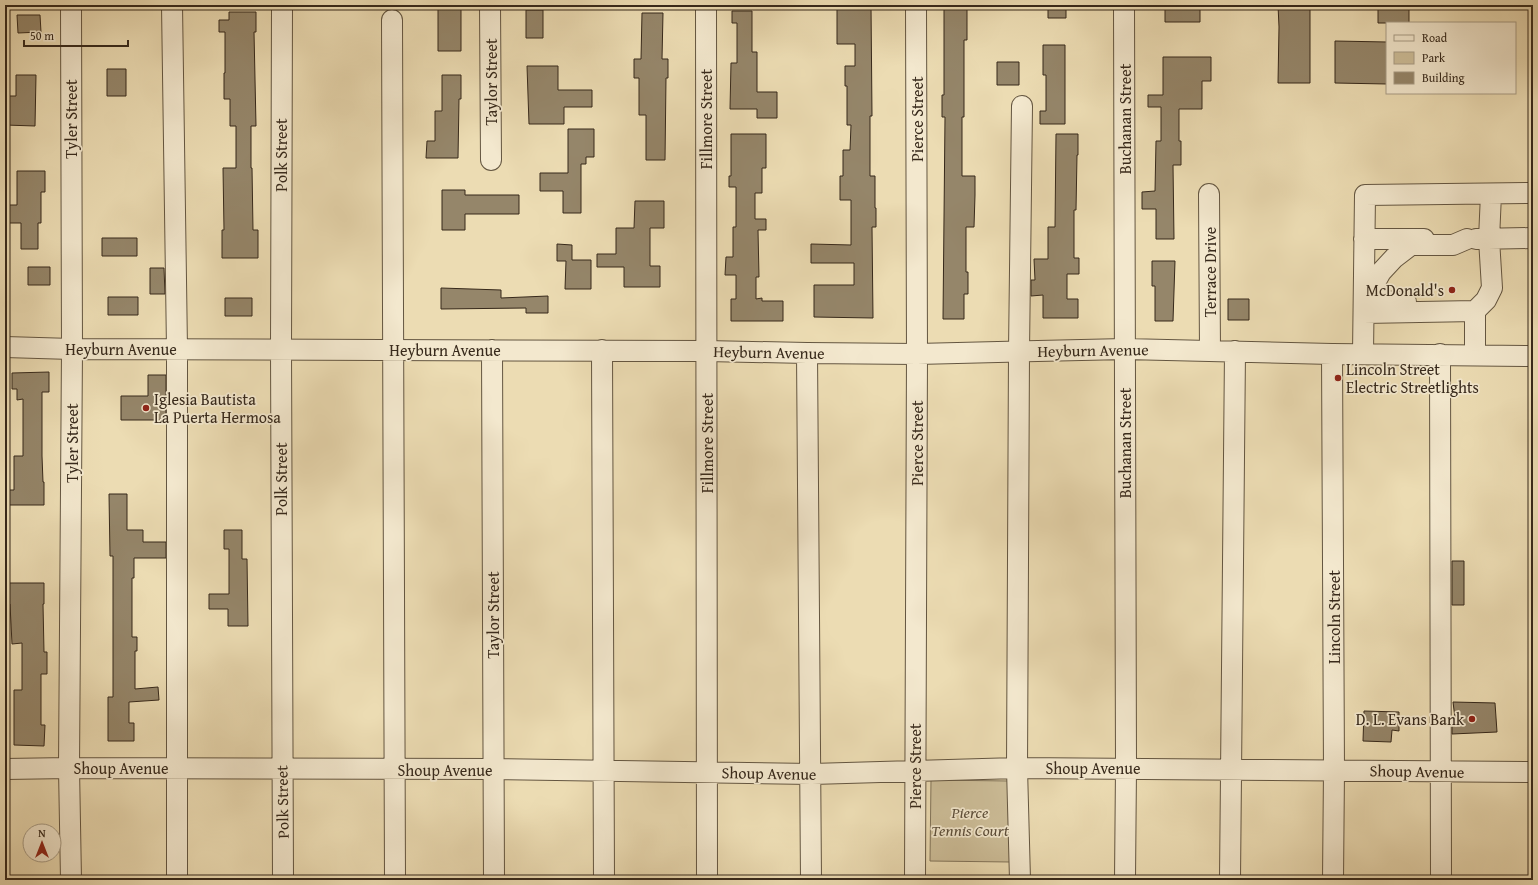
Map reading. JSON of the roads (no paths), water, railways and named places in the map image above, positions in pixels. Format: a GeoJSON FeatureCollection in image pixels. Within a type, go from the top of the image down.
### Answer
{"type":"FeatureCollection","features":[{"type":"Feature","properties":{"kind":"street","name":"Tyler Street"},"geometry":{"type":"LineString","coordinates":[[71,5],[72,349],[69,768],[71,880]]}},
{"type":"Feature","properties":{"kind":"street"},"geometry":{"type":"LineString","coordinates":[[172,5],[177,349],[177,880]]}},
{"type":"Feature","properties":{"kind":"street","name":"Polk Street"},"geometry":{"type":"LineString","coordinates":[[282,5],[281,349],[283,880]]}},
{"type":"Feature","properties":{"kind":"street","name":"Taylor Street"},"geometry":{"type":"LineString","coordinates":[[490,5],[491,160]]}},
{"type":"Feature","properties":{"kind":"street","name":"Fillmore Street"},"geometry":{"type":"LineString","coordinates":[[706,5],[707,880]]}},
{"type":"Feature","properties":{"kind":"street","name":"Pierce Street"},"geometry":{"type":"LineString","coordinates":[[915,880],[917,354],[916,5]]}},
{"type":"Feature","properties":{"kind":"street","name":"Buchanan Street"},"geometry":{"type":"LineString","coordinates":[[1124,5],[1125,880]]}},
{"type":"Feature","properties":{"kind":"street"},"geometry":{"type":"LineString","coordinates":[[392,20],[395,880]]}},
{"type":"Feature","properties":{"kind":"street"},"geometry":{"type":"LineString","coordinates":[[1020,880],[1017,768],[1022,106]]}},
{"type":"Feature","properties":{"kind":"street"},"geometry":{"type":"LineString","coordinates":[[1363,354],[1365,194],[1533,193]]}},
{"type":"Feature","properties":{"kind":"street","name":"Terrace Drive"},"geometry":{"type":"LineString","coordinates":[[1209,194],[1210,350]]}},
{"type":"Feature","properties":{"kind":"street"},"geometry":{"type":"LineString","coordinates":[[1364,313],[1465,311],[1486,300],[1492,288],[1489,239],[1491,194]]}},
{"type":"Feature","properties":{"kind":"street"},"geometry":{"type":"LineString","coordinates":[[1364,239],[1533,238]]}},
{"type":"Feature","properties":{"kind":"street"},"geometry":{"type":"LineString","coordinates":[[1465,311],[1440,304],[1381,300],[1376,297],[1373,291],[1376,280],[1381,272],[1394,258],[1412,245],[1453,246],[1467,239]]}},
{"type":"Feature","properties":{"kind":"street"},"geometry":{"type":"LineString","coordinates":[[1465,311],[1475,355]]}},
{"type":"Feature","properties":{"kind":"street","name":"Heyburn Avenue"},"geometry":{"type":"LineString","coordinates":[[5,347],[72,349],[602,350],[917,354],[1125,349],[1332,354],[1533,356]]}},
{"type":"Feature","properties":{"kind":"street","name":"Taylor Street"},"geometry":{"type":"LineString","coordinates":[[492,350],[494,880]]}},
{"type":"Feature","properties":{"kind":"street"},"geometry":{"type":"LineString","coordinates":[[602,350],[604,880]]}},
{"type":"Feature","properties":{"kind":"street"},"geometry":{"type":"LineString","coordinates":[[1230,880],[1235,351]]}},
{"type":"Feature","properties":{"kind":"street"},"geometry":{"type":"LineString","coordinates":[[807,353],[812,774],[811,880]]}},
{"type":"Feature","properties":{"kind":"street","name":"Lincoln Street"},"geometry":{"type":"LineString","coordinates":[[1332,354],[1334,770],[1333,880]]}},
{"type":"Feature","properties":{"kind":"street"},"geometry":{"type":"LineString","coordinates":[[1440,354],[1441,880]]}},
{"type":"Feature","properties":{"kind":"street","name":"Shoup Avenue"},"geometry":{"type":"LineString","coordinates":[[5,769],[494,769],[812,774],[1017,768],[1533,772]]}},
{"type":"Feature","properties":{"kind":"place","name":"McDonald's"},"geometry":{"type":"Point","coordinates":[1452,290]}},
{"type":"Feature","properties":{"kind":"place","name":"Lincoln Street Electric Streetlights"},"geometry":{"type":"Point","coordinates":[1338,378]}},
{"type":"Feature","properties":{"kind":"place","name":"Iglesia Bautista La Puerta Hermosa"},"geometry":{"type":"Point","coordinates":[146,408]}},
{"type":"Feature","properties":{"kind":"place","name":"D. L. Evans Bank"},"geometry":{"type":"Point","coordinates":[1472,719]}},
{"type":"Feature","properties":{"kind":"park label","name":"Pierce Tennis Court"},"geometry":{"type":"Point","coordinates":[970,821]}}]}
